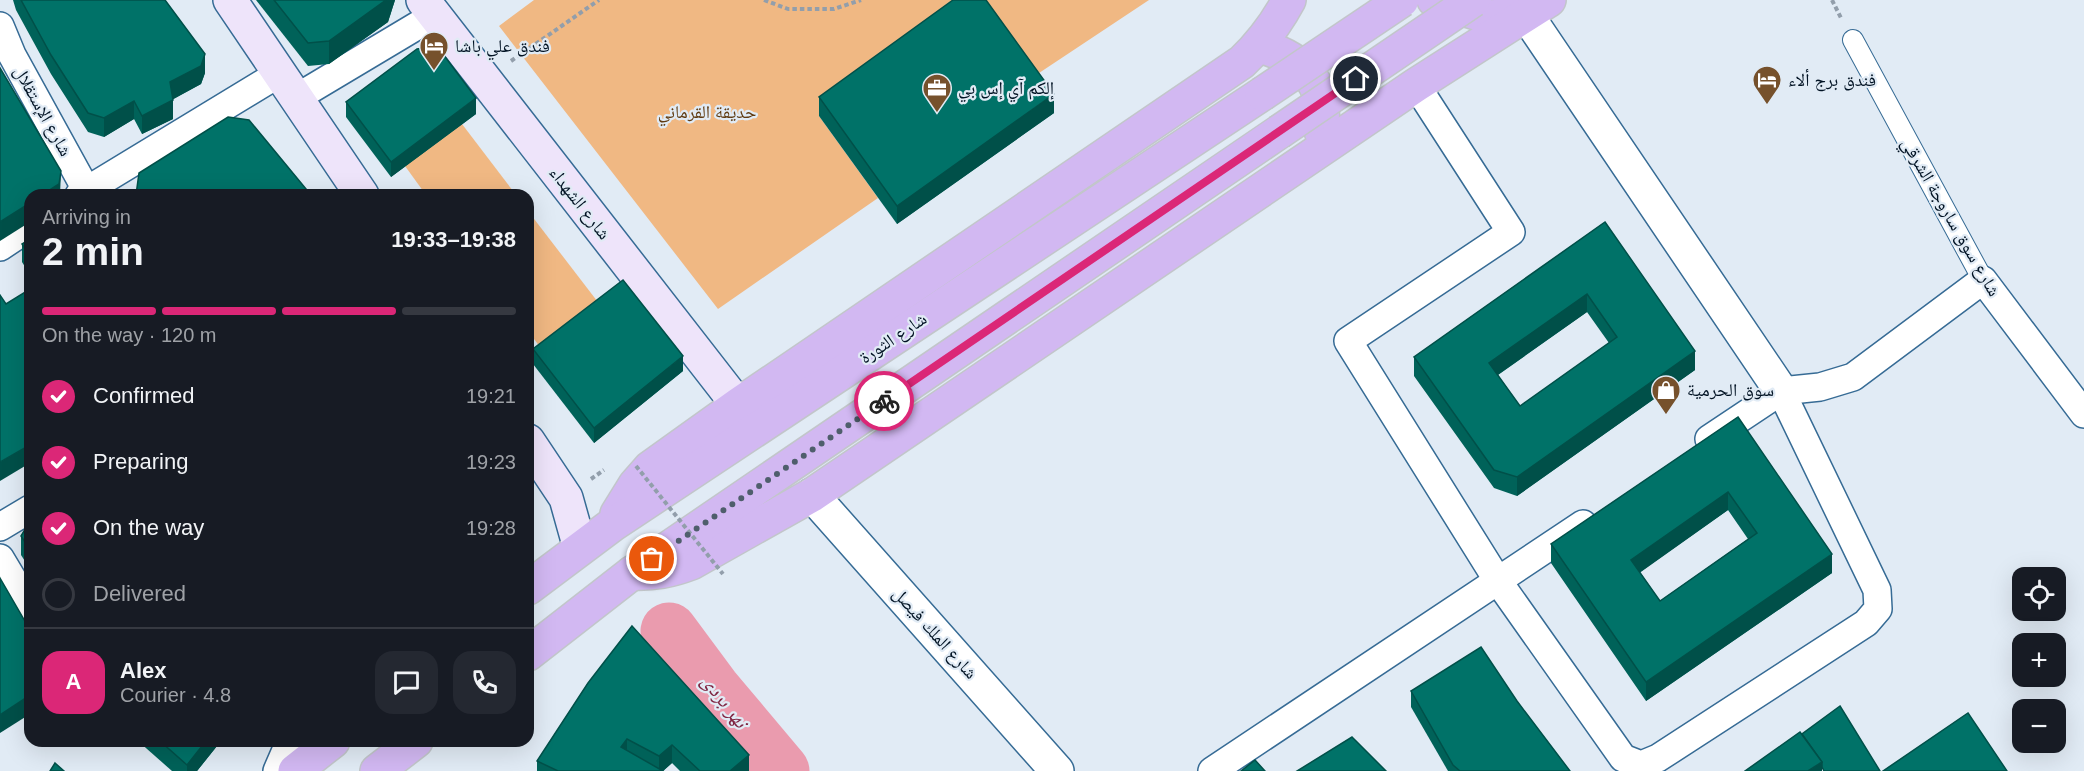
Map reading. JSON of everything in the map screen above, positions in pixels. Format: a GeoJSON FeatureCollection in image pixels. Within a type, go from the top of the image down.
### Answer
{"type":"FeatureCollection","features":[{"type":"Feature","properties":{"kind":"highway"},"geometry":{"type":"LineString","coordinates":[[612,525],[622,504],[650,468],[738,405],[1242,62],[1277,24],[1289,0]]}},
{"type":"Feature","properties":{"kind":"highway","name":"شارع الثورة"},"geometry":{"type":"LineString","coordinates":[[534,583],[612,525],[1402,0]]}},
{"type":"Feature","properties":{"kind":"highway"},"geometry":{"type":"LineString","coordinates":[[1434,0],[1489,17],[1538,7]]}},
{"type":"Feature","properties":{"kind":"highway"},"geometry":{"type":"LineString","coordinates":[[534,649],[632,573],[1473,0]]}},
{"type":"Feature","properties":{"kind":"highway"},"geometry":{"type":"LineString","coordinates":[[632,573],[652,574],[672,571],[691,563],[812,495],[1416,86],[1538,7]]}},
{"type":"Feature","properties":{"kind":"highway"},"geometry":{"type":"LineString","coordinates":[[1259,46],[1279,51],[1298,62],[1312,78],[1320,97],[1324,118],[1320,138],[1311,158]]}},
{"type":"Feature","properties":{"kind":"highway"},"geometry":{"type":"LineString","coordinates":[[295,771],[325,747]]}},
{"type":"Feature","properties":{"kind":"highway"},"geometry":{"type":"LineString","coordinates":[[378,771],[408,747]]}},
{"type":"Feature","properties":{"kind":"main road"},"geometry":{"type":"LineString","coordinates":[[230,0],[358,189]]}},
{"type":"Feature","properties":{"kind":"main road","name":"شارع الشهداء"},"geometry":{"type":"LineString","coordinates":[[429,8],[738,405]]}},
{"type":"Feature","properties":{"kind":"main road"},"geometry":{"type":"LineString","coordinates":[[534,450],[566,498],[580,548]]}},
{"type":"Feature","properties":{"kind":"street"},"geometry":{"type":"LineString","coordinates":[[1416,86],[1511,232],[1348,341],[1498,580],[1623,758],[1641,765],[1658,758],[1866,623],[1878,609],[1877,590],[1781,391],[1538,7]]}},
{"type":"Feature","properties":{"kind":"street"},"geometry":{"type":"LineString","coordinates":[[93,189],[288,86],[429,8]]}},
{"type":"Feature","properties":{"kind":"street","name":"شارع الإستقلال"},"geometry":{"type":"LineString","coordinates":[[0,26],[12,55],[83,189]]}},
{"type":"Feature","properties":{"kind":"street","name":"شارع سوق ساروجة الشرقي"},"geometry":{"type":"LineString","coordinates":[[1853,40],[1983,280],[2084,414]]}},
{"type":"Feature","properties":{"kind":"street"},"geometry":{"type":"LineString","coordinates":[[0,247],[24,232]]}},
{"type":"Feature","properties":{"kind":"street"},"geometry":{"type":"LineString","coordinates":[[1693,450],[1781,391],[1820,387],[1853,377],[1983,280]]}},
{"type":"Feature","properties":{"kind":"street","name":"شارع الملك فيصل"},"geometry":{"type":"LineString","coordinates":[[812,495],[1057,771]]}},
{"type":"Feature","properties":{"kind":"street"},"geometry":{"type":"LineString","coordinates":[[1212,771],[1606,508]]}},
{"type":"Feature","properties":{"kind":"street"},"geometry":{"type":"LineString","coordinates":[[0,527],[24,513]]}},
{"type":"Feature","properties":{"kind":"street"},"geometry":{"type":"LineString","coordinates":[[0,558],[24,598]]}},
{"type":"Feature","properties":{"kind":"street"},"geometry":{"type":"LineString","coordinates":[[277,771],[287,747]]}},
{"type":"Feature","properties":{"kind":"path"},"geometry":{"type":"LineString","coordinates":[[484,79],[599,0]]}},
{"type":"Feature","properties":{"kind":"path"},"geometry":{"type":"LineString","coordinates":[[764,0],[788,9],[834,9],[861,0]]}},
{"type":"Feature","properties":{"kind":"path"},"geometry":{"type":"LineString","coordinates":[[636,466],[723,574]]}},
{"type":"Feature","properties":{"kind":"path"},"geometry":{"type":"LineString","coordinates":[[566,498],[604,469]]}},
{"type":"Feature","properties":{"kind":"green space","name":"حديقة القرماني"},"geometry":{"type":"Polygon","coordinates":[[[534,0],[1149,0],[1030,79],[819,116],[878,198],[718,309],[499,26],[534,0]]]}},
{"type":"Feature","properties":{"kind":"green space"},"geometry":{"type":"Polygon","coordinates":[[[462,124],[511,189],[422,189],[405,166],[462,124]]]}},
{"type":"Feature","properties":{"kind":"green space"},"geometry":{"type":"Polygon","coordinates":[[[534,219],[604,310],[546,355],[534,339],[534,219]]]}},
{"type":"Feature","properties":{"kind":"building"},"geometry":{"type":"Polygon","coordinates":[[[21,0],[165,0],[205,54],[201,66],[170,82],[173,100],[142,116],[134,101],[104,118],[88,113],[51,55],[21,0]]]}},
{"type":"Feature","properties":{"kind":"building"},"geometry":{"type":"Polygon","coordinates":[[[274,0],[386,0],[329,41],[308,43],[274,0]]]}},
{"type":"Feature","properties":{"kind":"building"},"geometry":{"type":"Polygon","coordinates":[[[953,0],[986,0],[1054,94],[897,206],[819,97],[953,0]]]}},
{"type":"Feature","properties":{"kind":"building"},"geometry":{"type":"Polygon","coordinates":[[[437,46],[476,98],[391,162],[346,102],[417,49],[437,46]]]}},
{"type":"Feature","properties":{"kind":"building"},"geometry":{"type":"Polygon","coordinates":[[[0,68],[61,171],[59,184],[51,189],[24,189],[24,207],[0,222],[0,68]]]}},
{"type":"Feature","properties":{"kind":"building"},"geometry":{"type":"Polygon","coordinates":[[[228,117],[249,120],[306,189],[137,189],[139,173],[228,117]]]}},
{"type":"Feature","properties":{"kind":"building"},"geometry":{"type":"Polygon","coordinates":[[[1605,222],[1695,351],[1517,477],[1494,470],[1414,357],[1605,222]],[[1587,294],[1489,363],[1520,406],[1617,337],[1587,294]]]}},
{"type":"Feature","properties":{"kind":"building"},"geometry":{"type":"Polygon","coordinates":[[[623,280],[683,356],[594,428],[534,348],[623,280]]]}},
{"type":"Feature","properties":{"kind":"building"},"geometry":{"type":"Polygon","coordinates":[[[24,293],[24,448],[0,462],[0,295],[6,304],[24,293]]]}},
{"type":"Feature","properties":{"kind":"building"},"geometry":{"type":"Polygon","coordinates":[[[1738,417],[1832,554],[1646,682],[1551,544],[1738,417]],[[1728,492],[1631,560],[1660,601],[1757,533],[1728,492]]]}},
{"type":"Feature","properties":{"kind":"building"},"geometry":{"type":"Polygon","coordinates":[[[0,578],[24,620],[24,699],[0,715],[0,578]]]}},
{"type":"Feature","properties":{"kind":"building"},"geometry":{"type":"Polygon","coordinates":[[[632,626],[749,755],[730,771],[700,771],[672,745],[659,756],[627,739],[621,747],[663,771],[558,771],[537,761],[588,683],[632,626]]]}},
{"type":"Feature","properties":{"kind":"building"},"geometry":{"type":"Polygon","coordinates":[[[1481,647],[1517,701],[1570,771],[1460,771],[1453,765],[1411,691],[1481,647]]]}},
{"type":"Feature","properties":{"kind":"building"},"geometry":{"type":"Polygon","coordinates":[[[1840,706],[1880,771],[1824,771],[1822,762],[1802,734],[1840,706]]]}},
{"type":"Feature","properties":{"kind":"building"},"geometry":{"type":"Polygon","coordinates":[[[1968,713],[2007,771],[1883,771],[1968,713]]]}},
{"type":"Feature","properties":{"kind":"building"},"geometry":{"type":"Polygon","coordinates":[[[1800,732],[1822,762],[1808,771],[1745,771],[1800,732]]]}},
{"type":"Feature","properties":{"kind":"building"},"geometry":{"type":"Polygon","coordinates":[[[1352,737],[1386,771],[1297,771],[1352,737]]]}},
{"type":"Feature","properties":{"kind":"building"},"geometry":{"type":"Polygon","coordinates":[[[167,747],[201,747],[187,765],[167,747]]]}},
{"type":"Feature","properties":{"kind":"building"},"geometry":{"type":"Polygon","coordinates":[[[1255,760],[1265,771],[1241,771],[1255,760]]]}},
{"type":"Feature","properties":{"kind":"building"},"geometry":{"type":"Polygon","coordinates":[[[55,763],[64,771],[50,771],[55,763]]]}},
{"type":"Feature","properties":{"kind":"waterway","name":"نهر بردى"},"geometry":{"type":"LineString","coordinates":[[669,631],[712,689],[781,771]]}},
{"type":"Feature","properties":{"kind":"way so far"},"geometry":{"type":"LineString","coordinates":[[652,559],[884,401]]}},
{"type":"Feature","properties":{"kind":"place","name":"فندق علي باشا"},"geometry":{"type":"Point","coordinates":[434,72]}},
{"type":"Feature","properties":{"kind":"place","name":"فندق برج ألاء"},"geometry":{"type":"Point","coordinates":[1767,106]}},
{"type":"Feature","properties":{"kind":"place","name":"إلكم آي إس بي"},"geometry":{"type":"Point","coordinates":[937,114]}},
{"type":"Feature","properties":{"kind":"place","name":"سوق الحرمية"},"geometry":{"type":"Point","coordinates":[1666,416]}},
{"type":"Feature","properties":{"kind":"route"},"geometry":{"type":"LineString","coordinates":[[884,401],[1356,79]]}}]}
